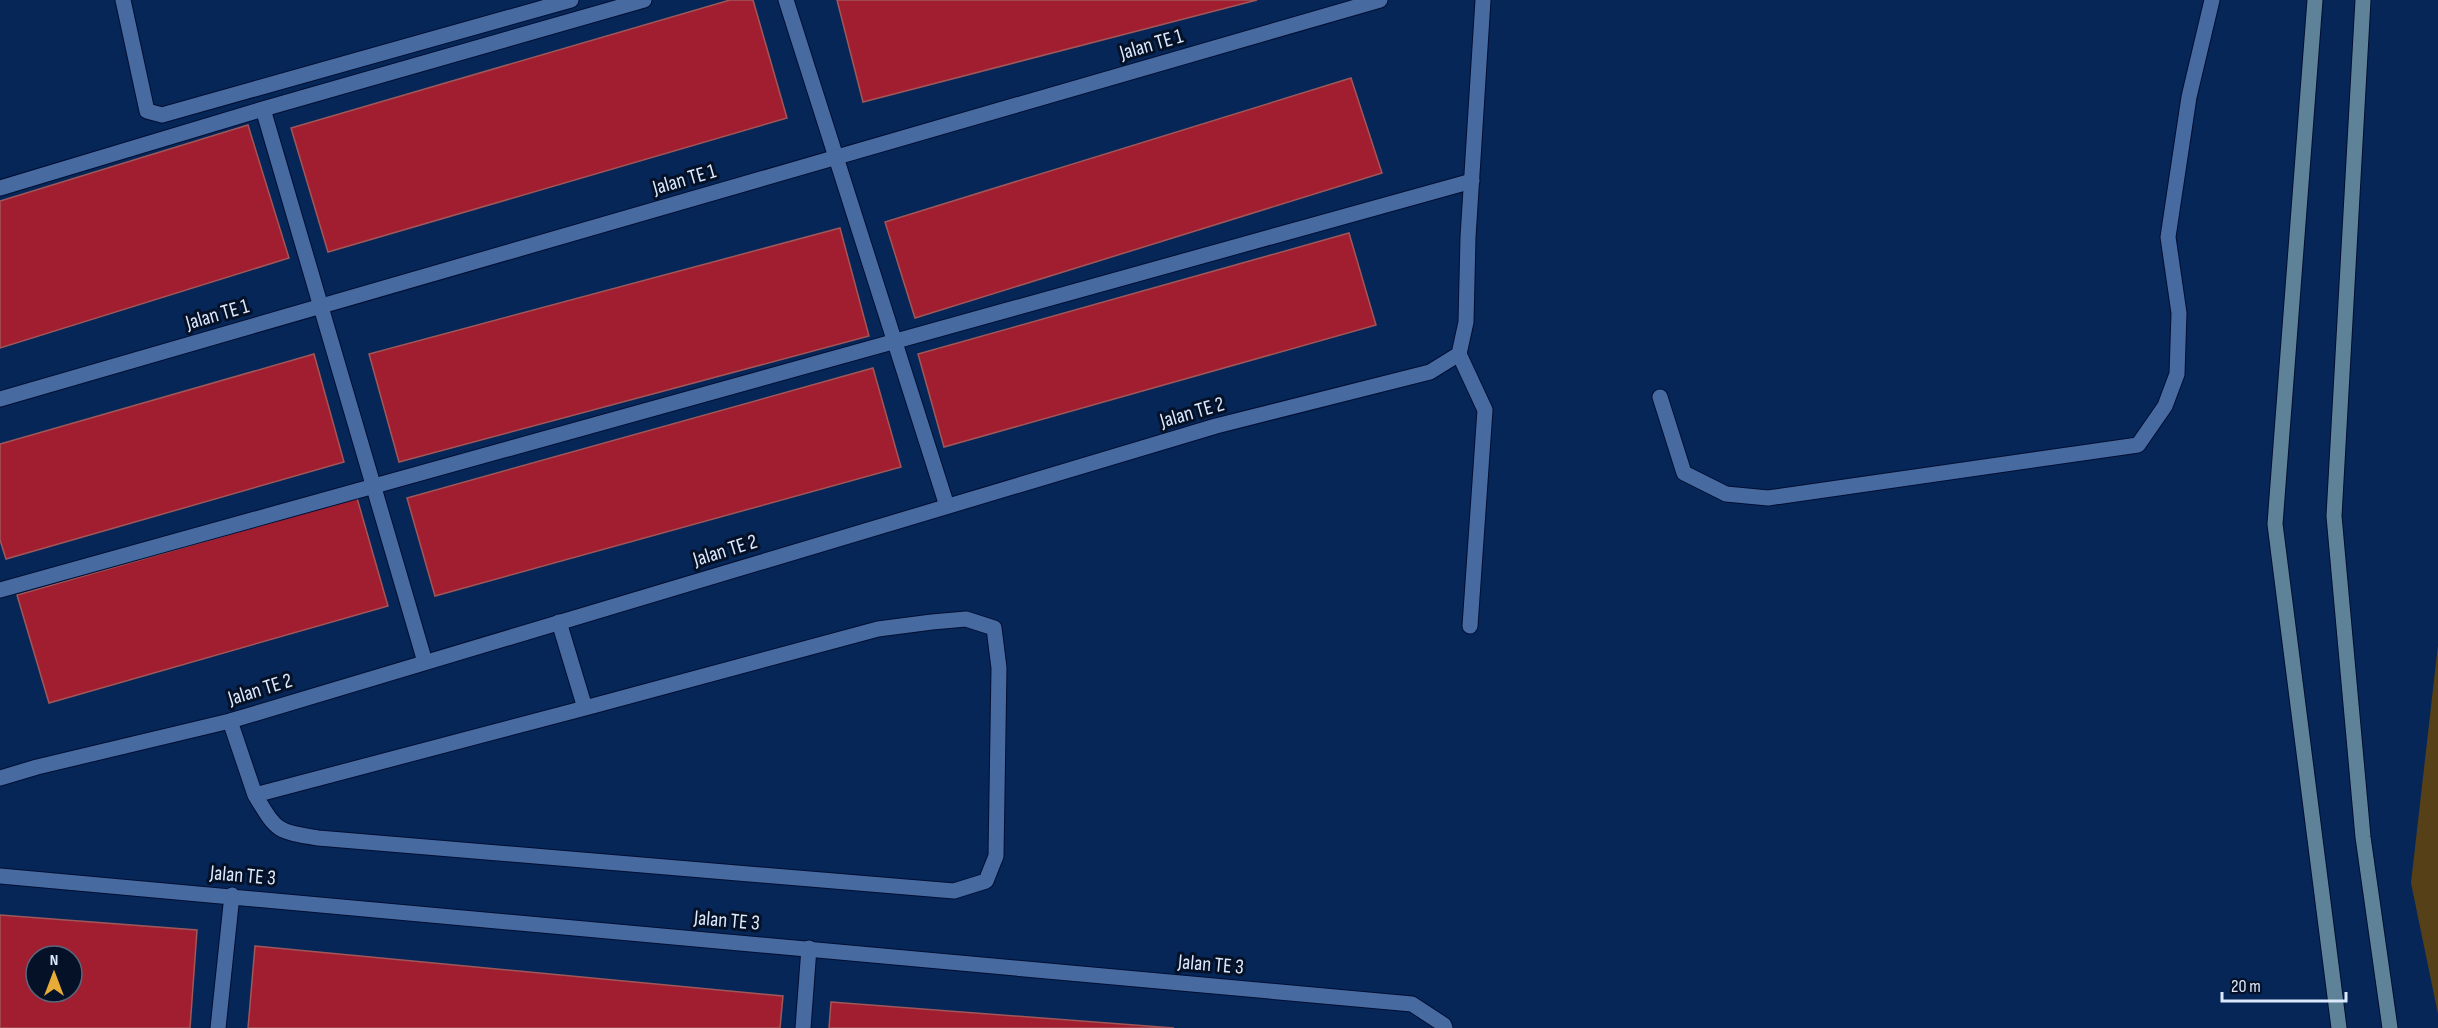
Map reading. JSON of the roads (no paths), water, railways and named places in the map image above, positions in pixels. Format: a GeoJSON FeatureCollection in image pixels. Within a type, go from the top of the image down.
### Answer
{"type":"FeatureCollection","features":[{"type":"Feature","properties":{"kind":"street"},"geometry":{"type":"LineString","coordinates":[[123,0],[147,111],[162,115],[571,0]]}},
{"type":"Feature","properties":{"kind":"street"},"geometry":{"type":"LineString","coordinates":[[0,188],[263,109],[644,0]]}},
{"type":"Feature","properties":{"kind":"street"},"geometry":{"type":"LineString","coordinates":[[786,0],[947,506]]}},
{"type":"Feature","properties":{"kind":"street","name":"Jalan TE 1"},"geometry":{"type":"LineString","coordinates":[[0,399],[1380,0]]}},
{"type":"Feature","properties":{"kind":"street"},"geometry":{"type":"LineString","coordinates":[[1470,626],[1485,410],[1459,354],[1466,322],[1483,0]]}},
{"type":"Feature","properties":{"kind":"street"},"geometry":{"type":"LineString","coordinates":[[1660,397],[1684,473],[1726,494],[1768,498],[2138,445],[2165,406],[2177,375],[2179,313],[2168,237],[2189,97],[2212,0]]}},
{"type":"Feature","properties":{"kind":"street"},"geometry":{"type":"LineString","coordinates":[[2315,0],[2275,524],[2339,1028]]}},
{"type":"Feature","properties":{"kind":"street"},"geometry":{"type":"LineString","coordinates":[[2362,0],[2334,516],[2363,837],[2390,1028]]}},
{"type":"Feature","properties":{"kind":"street"},"geometry":{"type":"LineString","coordinates":[[263,109],[425,662]]}},
{"type":"Feature","properties":{"kind":"street"},"geometry":{"type":"LineString","coordinates":[[0,590],[1472,181]]}},
{"type":"Feature","properties":{"kind":"street","name":"Jalan TE 2"},"geometry":{"type":"LineString","coordinates":[[0,778],[48,764],[230,721],[1216,426],[1430,372],[1459,354]]}},
{"type":"Feature","properties":{"kind":"street"},"geometry":{"type":"LineString","coordinates":[[230,721],[243,767],[255,795],[274,826],[294,834],[318,838],[954,891],[986,881],[996,856],[999,668],[994,628],[966,620],[878,629],[255,795]]}},
{"type":"Feature","properties":{"kind":"street"},"geometry":{"type":"LineString","coordinates":[[559,622],[585,708]]}},
{"type":"Feature","properties":{"kind":"street","name":"Jalan TE 3"},"geometry":{"type":"LineString","coordinates":[[0,876],[232,895],[1412,1004],[1444,1027]]}},
{"type":"Feature","properties":{"kind":"street"},"geometry":{"type":"LineString","coordinates":[[218,1028],[232,895]]}},
{"type":"Feature","properties":{"kind":"street"},"geometry":{"type":"LineString","coordinates":[[803,1028],[809,948]]}}]}
